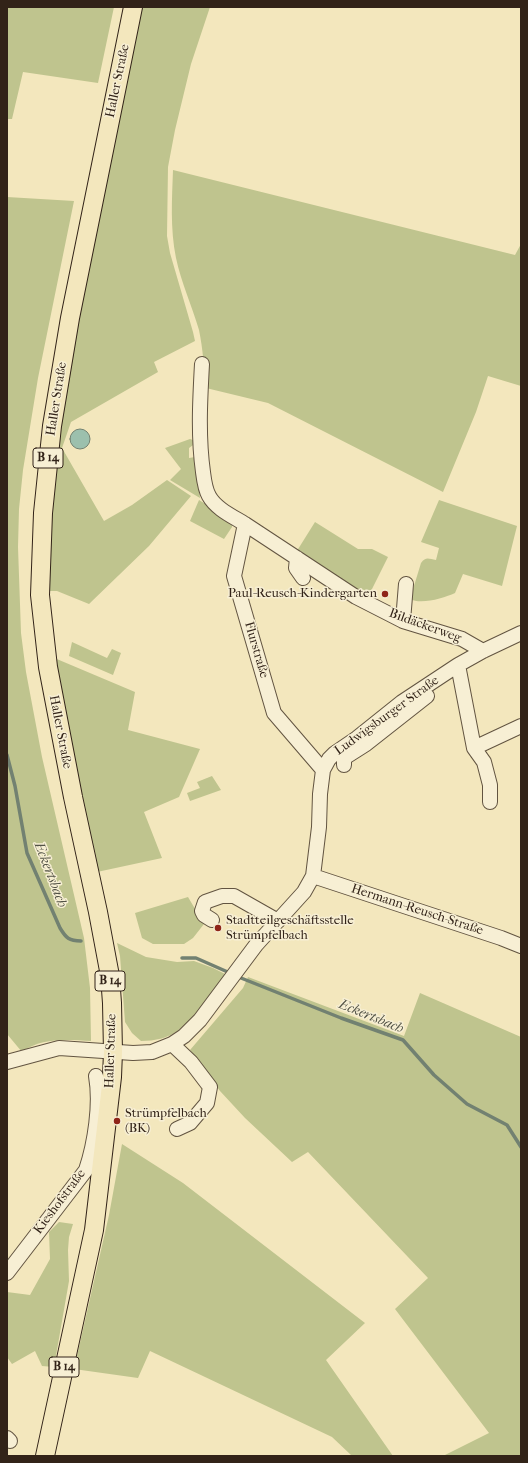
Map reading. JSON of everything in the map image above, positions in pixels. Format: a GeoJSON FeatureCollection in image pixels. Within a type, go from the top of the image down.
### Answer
{"type":"FeatureCollection","features":[{"type":"Feature","properties":{"kind":"main road","name":"Haller Straße"},"geometry":{"type":"LineString","coordinates":[[45,1456],[94,1230],[112,1078],[113,1052],[110,976],[48,667],[40,595],[43,513],[52,426],[70,318],[133,7]]}},
{"type":"Feature","properties":{"kind":"street"},"geometry":{"type":"LineString","coordinates":[[202,364],[199,424],[205,485],[208,496],[213,503],[245,524]]}},
{"type":"Feature","properties":{"kind":"street","name":"Bildäckerweg"},"geometry":{"type":"LineString","coordinates":[[245,524],[356,597],[403,621],[462,639],[483,651]]}},
{"type":"Feature","properties":{"kind":"street","name":"Flurstraße"},"geometry":{"type":"LineString","coordinates":[[245,524],[234,576],[274,713],[323,770]]}},
{"type":"Feature","properties":{"kind":"street"},"geometry":{"type":"LineString","coordinates":[[297,558],[296,568],[303,578]]}},
{"type":"Feature","properties":{"kind":"street"},"geometry":{"type":"LineString","coordinates":[[403,621],[406,584]]}},
{"type":"Feature","properties":{"kind":"street","name":"Ludwigsburger Straße"},"geometry":{"type":"LineString","coordinates":[[344,765],[344,758],[366,744],[483,651],[521,633]]}},
{"type":"Feature","properties":{"kind":"street","name":"Ludwigsburger Straße"},"geometry":{"type":"LineString","coordinates":[[7,1062],[60,1048],[132,1053],[152,1052],[172,1044],[184,1036],[200,1020],[229,982],[253,943],[278,921],[304,892],[313,876],[319,827],[320,794],[323,770],[328,759],[402,702],[459,670]]}},
{"type":"Feature","properties":{"kind":"street"},"geometry":{"type":"LineString","coordinates":[[459,670],[474,748],[484,762],[490,785],[490,802]]}},
{"type":"Feature","properties":{"kind":"street"},"geometry":{"type":"LineString","coordinates":[[474,748],[520,726]]}},
{"type":"Feature","properties":{"kind":"street","name":"Hermann-Reusch-Straße"},"geometry":{"type":"LineString","coordinates":[[313,876],[501,938],[521,946]]}},
{"type":"Feature","properties":{"kind":"street"},"geometry":{"type":"LineString","coordinates":[[212,920],[204,915],[202,906],[205,902],[222,895],[234,896],[278,921]]}},
{"type":"Feature","properties":{"kind":"street"},"geometry":{"type":"LineString","coordinates":[[172,1044],[191,1062],[210,1087],[207,1103],[190,1123],[177,1129]]}},
{"type":"Feature","properties":{"kind":"street","name":"Kieshofstraße"},"geometry":{"type":"LineString","coordinates":[[7,1273],[86,1170],[94,1130],[98,1089],[96,1076]]}},
{"type":"Feature","properties":{"kind":"green space"},"geometry":{"type":"Polygon","coordinates":[[[7,7],[114,7],[98,83],[23,72],[12,119],[7,119],[7,7]]]}},
{"type":"Feature","properties":{"kind":"green space"},"geometry":{"type":"Polygon","coordinates":[[[141,7],[210,7],[191,64],[175,130],[168,167],[167,236],[170,253],[195,341],[154,362],[158,372],[71,422],[62,448],[104,521],[132,505],[167,480],[191,496],[149,546],[89,604],[57,591],[47,591],[47,508],[77,325],[141,7]]]}},
{"type":"Feature","properties":{"kind":"green space"},"geometry":{"type":"Polygon","coordinates":[[[173,170],[515,255],[521,244],[521,386],[488,376],[476,412],[443,492],[268,403],[206,388],[199,330],[181,276],[174,247],[172,214],[173,170]]]}},
{"type":"Feature","properties":{"kind":"green space"},"geometry":{"type":"Polygon","coordinates":[[[7,197],[74,201],[38,378],[23,470],[19,509],[18,547],[21,633],[26,672],[42,757],[84,938],[90,988],[91,1041],[55,1040],[38,1044],[22,1052],[7,1034],[7,197]]]}},
{"type":"Feature","properties":{"kind":"green space"},"geometry":{"type":"Polygon","coordinates":[[[190,439],[196,441],[196,443],[189,448],[189,458],[195,457],[200,498],[170,480],[181,469],[165,448],[190,439]]]}},
{"type":"Feature","properties":{"kind":"green space"},"geometry":{"type":"Polygon","coordinates":[[[199,500],[225,516],[232,523],[232,527],[224,539],[190,521],[199,500]]]}},
{"type":"Feature","properties":{"kind":"green space"},"geometry":{"type":"Polygon","coordinates":[[[439,500],[517,526],[502,586],[463,574],[455,593],[439,599],[426,601],[415,601],[410,599],[421,563],[426,559],[436,560],[439,548],[421,542],[439,500]]]}},
{"type":"Feature","properties":{"kind":"green space"},"geometry":{"type":"Polygon","coordinates":[[[315,522],[358,549],[372,549],[388,557],[368,597],[295,554],[315,522]]]}},
{"type":"Feature","properties":{"kind":"green space"},"geometry":{"type":"Polygon","coordinates":[[[72,642],[107,658],[112,649],[121,653],[113,675],[69,656],[72,642]]]}},
{"type":"Feature","properties":{"kind":"green space"},"geometry":{"type":"Polygon","coordinates":[[[52,657],[135,692],[128,730],[200,749],[179,797],[144,812],[162,858],[97,872],[52,657]]]}},
{"type":"Feature","properties":{"kind":"green space"},"geometry":{"type":"Polygon","coordinates":[[[212,776],[221,790],[190,801],[187,793],[200,788],[197,782],[212,776]]]}},
{"type":"Feature","properties":{"kind":"green space"},"geometry":{"type":"Polygon","coordinates":[[[188,897],[204,924],[193,938],[184,944],[153,944],[142,938],[135,913],[188,897]]]}},
{"type":"Feature","properties":{"kind":"green space"},"geometry":{"type":"Polygon","coordinates":[[[117,943],[146,957],[177,962],[194,961],[227,975],[199,1011],[180,1029],[171,1035],[162,1038],[141,1041],[132,1033],[125,1022],[120,956],[117,943]]]}},
{"type":"Feature","properties":{"kind":"green space"},"geometry":{"type":"Polygon","coordinates":[[[248,977],[404,1036],[420,993],[521,1037],[521,1456],[443,1456],[489,1433],[395,1309],[428,1278],[308,1152],[292,1162],[245,1118],[220,1091],[190,1050],[243,988],[248,977]]]}},
{"type":"Feature","properties":{"kind":"green space"},"geometry":{"type":"Polygon","coordinates":[[[122,1144],[183,1183],[365,1323],[326,1360],[393,1456],[351,1455],[332,1437],[150,1351],[138,1378],[74,1369],[109,1215],[122,1144]]]}},
{"type":"Feature","properties":{"kind":"green space"},"geometry":{"type":"Polygon","coordinates":[[[59,1222],[73,1224],[69,1237],[68,1250],[69,1281],[54,1367],[42,1366],[35,1351],[12,1364],[7,1357],[7,1292],[30,1295],[50,1259],[49,1232],[59,1222]]]}},
{"type":"Feature","properties":{"kind":"shaded area"},"geometry":{"type":"Polygon","coordinates":[[[80,429],[87,432],[90,439],[87,446],[80,449],[73,446],[70,439],[73,432],[80,429]]]}},
{"type":"Feature","properties":{"kind":"waterway","name":"Eckertsbach"},"geometry":{"type":"LineString","coordinates":[[7,755],[15,786],[27,853],[60,928],[68,938],[81,941]]}},
{"type":"Feature","properties":{"kind":"waterway","name":"Eckertsbach"},"geometry":{"type":"LineString","coordinates":[[182,958],[196,958],[230,973]]}},
{"type":"Feature","properties":{"kind":"waterway","name":"Eckertsbach"},"geometry":{"type":"LineString","coordinates":[[236,976],[341,1018],[403,1040],[434,1075],[467,1104],[507,1125],[521,1147]]}},
{"type":"Feature","properties":{"kind":"place","name":"Paul-Reusch-Kindergarten"},"geometry":{"type":"Point","coordinates":[385,594]}},
{"type":"Feature","properties":{"kind":"place","name":"Stadtteilgeschäftsstelle Strümpfelbach"},"geometry":{"type":"Point","coordinates":[218,928]}},
{"type":"Feature","properties":{"kind":"place","name":"Strümpfelbach (BK)"},"geometry":{"type":"Point","coordinates":[117,1121]}}]}
